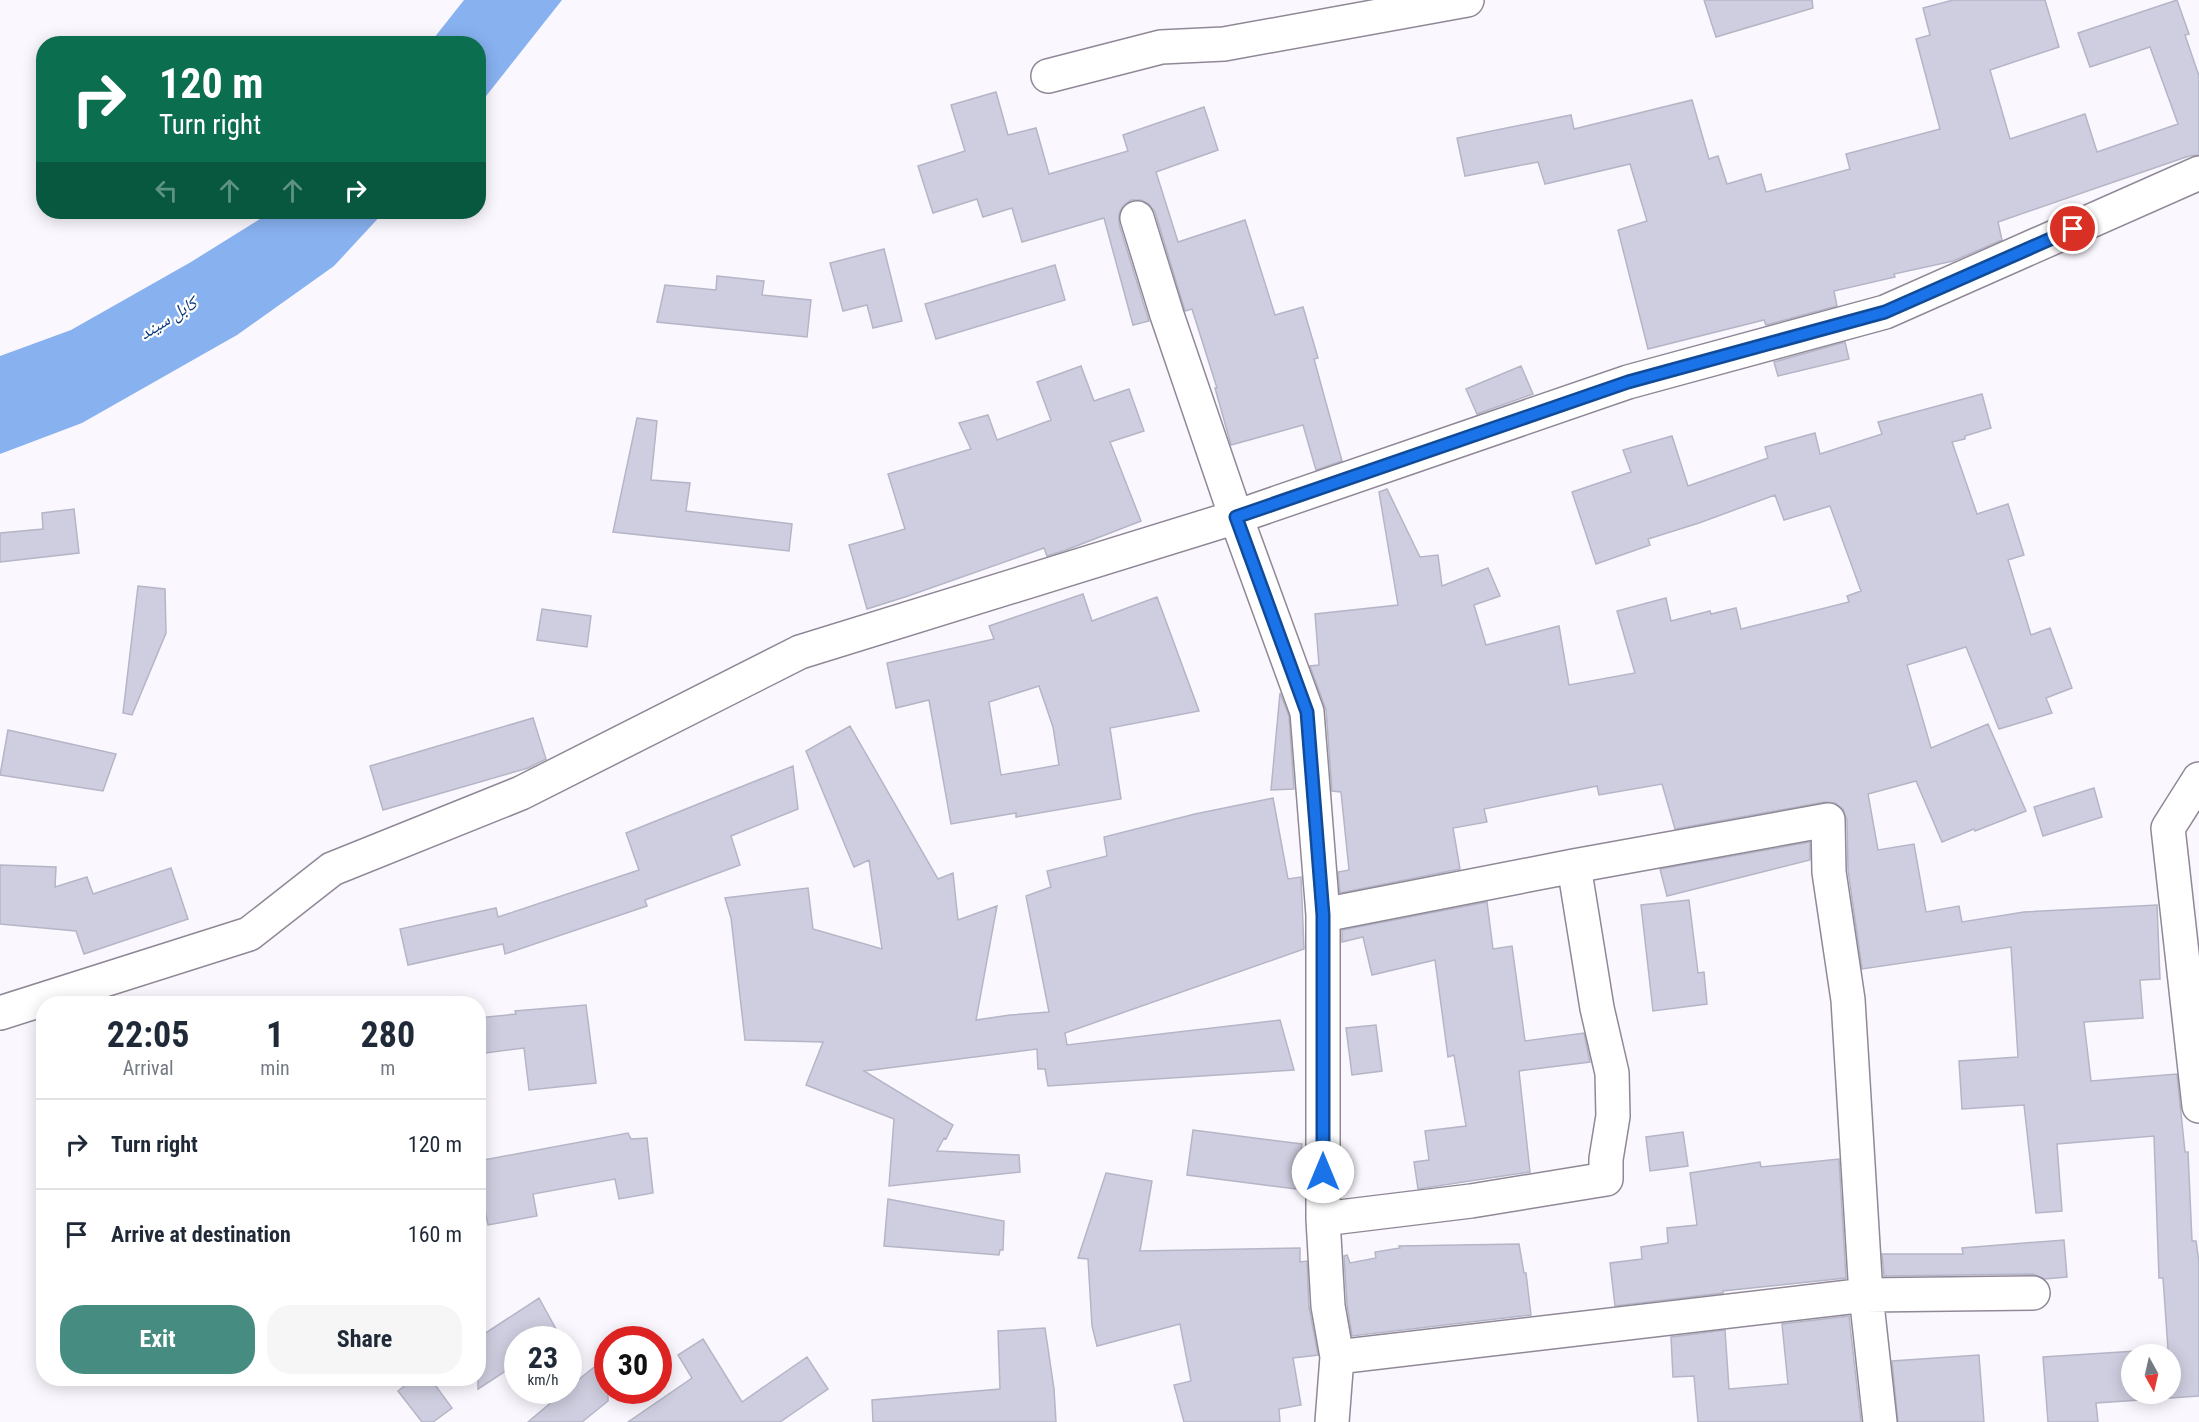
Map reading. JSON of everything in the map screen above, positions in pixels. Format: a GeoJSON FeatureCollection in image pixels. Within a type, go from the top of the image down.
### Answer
{"type":"FeatureCollection","features":[{"type":"Feature","properties":{"kind":"street"},"geometry":{"type":"LineString","coordinates":[[1048,76],[1161,47],[1224,44],[1467,0]]}},
{"type":"Feature","properties":{"kind":"street"},"geometry":{"type":"LineString","coordinates":[[54,996],[249,934],[332,869],[521,793],[800,652],[1236,517],[1628,382],[1885,312],[2199,173]]}},
{"type":"Feature","properties":{"kind":"street"},"geometry":{"type":"LineString","coordinates":[[1137,218],[1167,315],[1236,517],[1307,712],[1323,915],[1323,1219],[1328,1306],[1337,1358],[1332,1422]]}},
{"type":"Feature","properties":{"kind":"street"},"geometry":{"type":"LineString","coordinates":[[2199,779],[2168,828],[2199,1106]]}},
{"type":"Feature","properties":{"kind":"street"},"geometry":{"type":"LineString","coordinates":[[1323,915],[1828,820],[1829,872],[1848,1000],[1866,1295],[1880,1422]]}},
{"type":"Feature","properties":{"kind":"street"},"geometry":{"type":"LineString","coordinates":[[1323,1219],[1471,1201],[1606,1179],[1606,1159],[1613,1116],[1612,1073],[1597,1008],[1574,866]]}},
{"type":"Feature","properties":{"kind":"street"},"geometry":{"type":"LineString","coordinates":[[0,1013],[36,1002]]}},
{"type":"Feature","properties":{"kind":"street"},"geometry":{"type":"LineString","coordinates":[[1337,1358],[1866,1295],[2033,1293]]}},
{"type":"Feature","properties":{"kind":"water"},"geometry":{"type":"Polygon","coordinates":[[[464,0],[562,0],[486,96],[486,36],[436,36],[464,0]]]}},
{"type":"Feature","properties":{"kind":"water","name":"کابل سيند"},"geometry":{"type":"Polygon","coordinates":[[[260,219],[378,219],[334,266],[237,335],[82,423],[0,454],[0,356],[71,330],[191,262],[260,219]]]}},
{"type":"Feature","properties":{"kind":"building"},"geometry":{"type":"Polygon","coordinates":[[[1704,0],[1812,0],[1813,8],[1716,37],[1704,0]]]}},
{"type":"Feature","properties":{"kind":"building"},"geometry":{"type":"Polygon","coordinates":[[[1953,0],[2045,0],[2059,47],[1990,70],[2010,139],[2085,114],[2097,152],[2178,124],[2150,47],[2090,67],[2078,33],[2177,0],[2189,34],[2185,35],[2199,76],[2199,155],[2189,156],[1998,222],[2002,240],[1953,261],[1894,274],[1895,277],[1834,291],[1837,306],[1766,325],[1764,320],[1648,349],[1618,230],[1647,221],[1630,164],[1545,184],[1538,162],[1465,176],[1457,138],[1571,115],[1574,129],[1692,100],[1709,159],[1718,156],[1727,184],[1761,174],[1766,192],[1850,169],[1846,154],[1940,129],[1916,39],[1930,35],[1923,8],[1953,0]]]}},
{"type":"Feature","properties":{"kind":"building"},"geometry":{"type":"Polygon","coordinates":[[[996,92],[1008,135],[1036,128],[1049,174],[1128,151],[1123,135],[1204,107],[1218,150],[1156,172],[1178,242],[1245,220],[1275,315],[1303,307],[1318,358],[1314,359],[1342,461],[1316,470],[1303,425],[1231,445],[1215,388],[1217,388],[1192,309],[1185,311],[1155,212],[1149,204],[1141,200],[1131,200],[1123,206],[1119,214],[1119,224],[1149,321],[1133,325],[1104,218],[1022,242],[1012,208],[983,217],[977,199],[933,213],[918,166],[965,151],[951,105],[996,92]]]}},
{"type":"Feature","properties":{"kind":"building"},"geometry":{"type":"Polygon","coordinates":[[[884,249],[902,321],[873,328],[867,305],[843,311],[830,263],[884,249]]]}},
{"type":"Feature","properties":{"kind":"building"},"geometry":{"type":"Polygon","coordinates":[[[1055,265],[1065,300],[936,339],[925,304],[1055,265]]]}},
{"type":"Feature","properties":{"kind":"building"},"geometry":{"type":"Polygon","coordinates":[[[717,276],[764,281],[762,295],[811,300],[807,337],[657,322],[665,285],[716,290],[717,276]]]}},
{"type":"Feature","properties":{"kind":"building"},"geometry":{"type":"Polygon","coordinates":[[[1845,342],[1849,359],[1778,376],[1774,362],[1845,342]]]}},
{"type":"Feature","properties":{"kind":"building"},"geometry":{"type":"Polygon","coordinates":[[[1081,366],[1094,401],[1129,389],[1144,431],[1110,442],[1141,521],[1066,550],[1047,556],[1044,548],[867,609],[849,545],[905,529],[888,474],[971,449],[959,423],[988,415],[997,440],[1051,420],[1037,382],[1081,366]]]}},
{"type":"Feature","properties":{"kind":"building"},"geometry":{"type":"Polygon","coordinates":[[[1521,366],[1533,394],[1477,414],[1466,389],[1521,366]]]}},
{"type":"Feature","properties":{"kind":"building"},"geometry":{"type":"Polygon","coordinates":[[[1982,394],[1991,428],[1952,442],[1977,514],[2008,504],[2024,555],[2008,560],[2031,635],[2050,628],[2072,688],[2046,698],[2052,713],[1999,729],[1966,647],[1907,665],[1931,748],[1988,724],[2026,811],[1942,842],[1916,781],[1868,794],[1878,850],[1914,844],[1926,912],[1959,906],[1962,922],[2024,912],[2157,905],[2160,979],[2140,980],[2143,1018],[2084,1022],[2091,1081],[2177,1074],[2185,1152],[2188,1152],[2192,1241],[2196,1241],[2199,1262],[2199,1396],[2181,1397],[2181,1344],[2168,1344],[2163,1278],[2159,1278],[2154,1136],[2057,1144],[2062,1211],[2036,1213],[2024,1105],[1962,1109],[1959,1061],[2018,1057],[2011,947],[1862,969],[1848,870],[1847,820],[1843,809],[1835,803],[1825,802],[1675,829],[1662,784],[1599,795],[1597,786],[1484,809],[1487,822],[1453,828],[1460,869],[1340,893],[1338,872],[1349,870],[1341,792],[1332,791],[1326,710],[1310,666],[1319,665],[1315,614],[1398,605],[1379,492],[1387,489],[1420,557],[1438,555],[1442,586],[1488,568],[1500,596],[1474,605],[1486,645],[1559,626],[1569,685],[1635,673],[1617,611],[1666,598],[1671,621],[1710,611],[1711,614],[1736,608],[1741,629],[1849,602],[1847,596],[1861,591],[1830,506],[1784,520],[1775,495],[1648,539],[1650,545],[1596,564],[1572,492],[1631,472],[1623,450],[1672,436],[1688,486],[1768,458],[1765,447],[1815,433],[1820,454],[1882,434],[1878,422],[1982,394]]]}},
{"type":"Feature","properties":{"kind":"building"},"geometry":{"type":"Polygon","coordinates":[[[637,418],[657,421],[651,480],[690,483],[686,511],[792,524],[789,551],[613,532],[637,418]]]}},
{"type":"Feature","properties":{"kind":"building"},"geometry":{"type":"Polygon","coordinates":[[[74,509],[79,553],[0,562],[0,533],[43,529],[42,513],[74,509]]]}},
{"type":"Feature","properties":{"kind":"building"},"geometry":{"type":"Polygon","coordinates":[[[138,586],[165,589],[166,633],[132,715],[123,713],[138,586]]]}},
{"type":"Feature","properties":{"kind":"building"},"geometry":{"type":"Polygon","coordinates":[[[1083,594],[1092,621],[1157,597],[1199,711],[1110,728],[1121,799],[1016,817],[1016,813],[951,824],[929,700],[896,708],[887,663],[994,639],[989,626],[1083,594]],[[1039,686],[989,702],[1001,775],[1059,765],[1053,727],[1039,686]]]}},
{"type":"Feature","properties":{"kind":"building"},"geometry":{"type":"Polygon","coordinates":[[[542,609],[591,616],[587,647],[537,640],[542,609]]]}},
{"type":"Feature","properties":{"kind":"building"},"geometry":{"type":"Polygon","coordinates":[[[1280,693],[1289,716],[1294,789],[1271,790],[1280,693]]]}},
{"type":"Feature","properties":{"kind":"building"},"geometry":{"type":"Polygon","coordinates":[[[533,718],[546,759],[528,768],[383,810],[370,766],[533,718]]]}},
{"type":"Feature","properties":{"kind":"building"},"geometry":{"type":"Polygon","coordinates":[[[850,726],[938,879],[953,873],[958,920],[997,906],[976,1020],[1049,1012],[1026,896],[1051,887],[1047,871],[1107,856],[1104,837],[1195,814],[1273,798],[1288,879],[1301,877],[1304,949],[1065,1033],[1067,1045],[1280,1020],[1294,1070],[1048,1086],[1045,1069],[1038,1069],[1037,1049],[864,1071],[953,1125],[937,1151],[1019,1155],[1020,1172],[889,1186],[894,1119],[806,1085],[823,1042],[745,1040],[731,918],[725,898],[808,888],[813,929],[882,949],[869,860],[854,867],[806,751],[850,726]]]}},
{"type":"Feature","properties":{"kind":"building"},"geometry":{"type":"Polygon","coordinates":[[[8,730],[116,754],[103,791],[0,775],[8,730]]]}},
{"type":"Feature","properties":{"kind":"building"},"geometry":{"type":"Polygon","coordinates":[[[793,766],[798,809],[731,836],[740,865],[645,900],[647,906],[505,954],[503,944],[408,965],[400,929],[496,908],[498,917],[639,870],[626,833],[793,766]]]}},
{"type":"Feature","properties":{"kind":"building"},"geometry":{"type":"Polygon","coordinates":[[[2094,788],[2102,817],[2043,836],[2034,807],[2094,788]]]}},
{"type":"Feature","properties":{"kind":"building"},"geometry":{"type":"Polygon","coordinates":[[[1810,842],[1810,860],[1667,896],[1660,869],[1810,842]]]}},
{"type":"Feature","properties":{"kind":"building"},"geometry":{"type":"Polygon","coordinates":[[[0,865],[56,867],[55,887],[87,877],[93,894],[171,868],[188,919],[84,954],[76,931],[0,924],[0,865]]]}},
{"type":"Feature","properties":{"kind":"building"},"geometry":{"type":"Polygon","coordinates":[[[1689,900],[1698,973],[1704,972],[1707,1004],[1653,1011],[1641,905],[1689,900]]]}},
{"type":"Feature","properties":{"kind":"building"},"geometry":{"type":"Polygon","coordinates":[[[1487,902],[1493,949],[1512,946],[1525,1041],[1584,1033],[1590,1062],[1519,1071],[1530,1172],[1418,1189],[1414,1162],[1429,1160],[1425,1131],[1466,1126],[1454,1055],[1448,1057],[1435,960],[1372,975],[1363,937],[1342,942],[1342,930],[1487,902]]]}},
{"type":"Feature","properties":{"kind":"building"},"geometry":{"type":"Polygon","coordinates":[[[586,1005],[596,1083],[529,1090],[524,1048],[486,1053],[486,1017],[516,1014],[515,1011],[586,1005]]]}},
{"type":"Feature","properties":{"kind":"building"},"geometry":{"type":"Polygon","coordinates":[[[1376,1025],[1382,1071],[1352,1075],[1346,1028],[1376,1025]]]}},
{"type":"Feature","properties":{"kind":"building"},"geometry":{"type":"Polygon","coordinates":[[[1193,1130],[1302,1144],[1296,1189],[1187,1175],[1193,1130]]]}},
{"type":"Feature","properties":{"kind":"building"},"geometry":{"type":"Polygon","coordinates":[[[1683,1132],[1688,1166],[1650,1171],[1646,1137],[1683,1132]]]}},
{"type":"Feature","properties":{"kind":"building"},"geometry":{"type":"Polygon","coordinates":[[[628,1133],[631,1139],[647,1138],[653,1193],[619,1199],[615,1179],[533,1194],[537,1216],[488,1225],[486,1160],[628,1133]]]}},
{"type":"Feature","properties":{"kind":"building"},"geometry":{"type":"Polygon","coordinates":[[[1839,1159],[1846,1278],[1723,1291],[1723,1293],[1615,1306],[1610,1263],[1642,1259],[1641,1247],[1668,1243],[1667,1228],[1697,1225],[1690,1173],[1760,1162],[1761,1167],[1839,1159]]]}},
{"type":"Feature","properties":{"kind":"building"},"geometry":{"type":"Polygon","coordinates":[[[1106,1173],[1152,1181],[1140,1251],[1300,1248],[1300,1262],[1307,1261],[1309,1307],[1318,1355],[1293,1358],[1301,1405],[1279,1409],[1280,1422],[1184,1422],[1174,1385],[1191,1381],[1180,1324],[1097,1346],[1092,1326],[1088,1259],[1078,1258],[1106,1173]]]}},
{"type":"Feature","properties":{"kind":"building"},"geometry":{"type":"Polygon","coordinates":[[[888,1199],[1004,1221],[1003,1250],[1000,1250],[999,1255],[884,1246],[888,1199]]]}},
{"type":"Feature","properties":{"kind":"building"},"geometry":{"type":"Polygon","coordinates":[[[2064,1240],[2067,1277],[2044,1279],[2033,1274],[1884,1276],[1882,1254],[1963,1254],[1962,1248],[2064,1240]]]}},
{"type":"Feature","properties":{"kind":"building"},"geometry":{"type":"Polygon","coordinates":[[[1519,1244],[1524,1273],[1526,1273],[1531,1315],[1352,1336],[1344,1256],[1347,1255],[1350,1263],[1376,1258],[1375,1252],[1400,1248],[1399,1246],[1519,1244]]]}},
{"type":"Feature","properties":{"kind":"building"},"geometry":{"type":"Polygon","coordinates":[[[539,1298],[554,1326],[504,1326],[504,1372],[486,1384],[486,1333],[539,1298]]]}},
{"type":"Feature","properties":{"kind":"building"},"geometry":{"type":"Polygon","coordinates":[[[1849,1316],[1861,1422],[1698,1422],[1694,1376],[1673,1377],[1671,1337],[1725,1330],[1729,1389],[1788,1384],[1782,1324],[1849,1316]]]}},
{"type":"Feature","properties":{"kind":"building"},"geometry":{"type":"Polygon","coordinates":[[[1045,1328],[1054,1389],[1056,1422],[873,1422],[872,1400],[1000,1389],[998,1331],[1045,1328]]]}},
{"type":"Feature","properties":{"kind":"building"},"geometry":{"type":"Polygon","coordinates":[[[703,1339],[742,1402],[807,1357],[828,1389],[780,1422],[628,1422],[654,1404],[672,1404],[672,1392],[692,1378],[678,1355],[703,1339]]]}},
{"type":"Feature","properties":{"kind":"building"},"geometry":{"type":"Polygon","coordinates":[[[2121,1352],[2121,1401],[2096,1403],[2098,1422],[2048,1422],[2043,1357],[2121,1352]]]}},
{"type":"Feature","properties":{"kind":"building"},"geometry":{"type":"Polygon","coordinates":[[[1979,1355],[1984,1422],[1898,1422],[1892,1361],[1979,1355]]]}},
{"type":"Feature","properties":{"kind":"building"},"geometry":{"type":"Polygon","coordinates":[[[594,1367],[594,1404],[604,1404],[582,1422],[528,1422],[549,1404],[582,1404],[582,1377],[594,1367]]]}},
{"type":"Feature","properties":{"kind":"building"},"geometry":{"type":"Polygon","coordinates":[[[404,1386],[436,1386],[452,1408],[433,1422],[422,1422],[398,1391],[404,1386]]]}},
{"type":"Feature","properties":{"kind":"route"},"geometry":{"type":"LineString","coordinates":[[1323,1172],[1323,915],[1307,712],[1236,517],[1628,382],[1885,312],[2073,229]]}}]}
